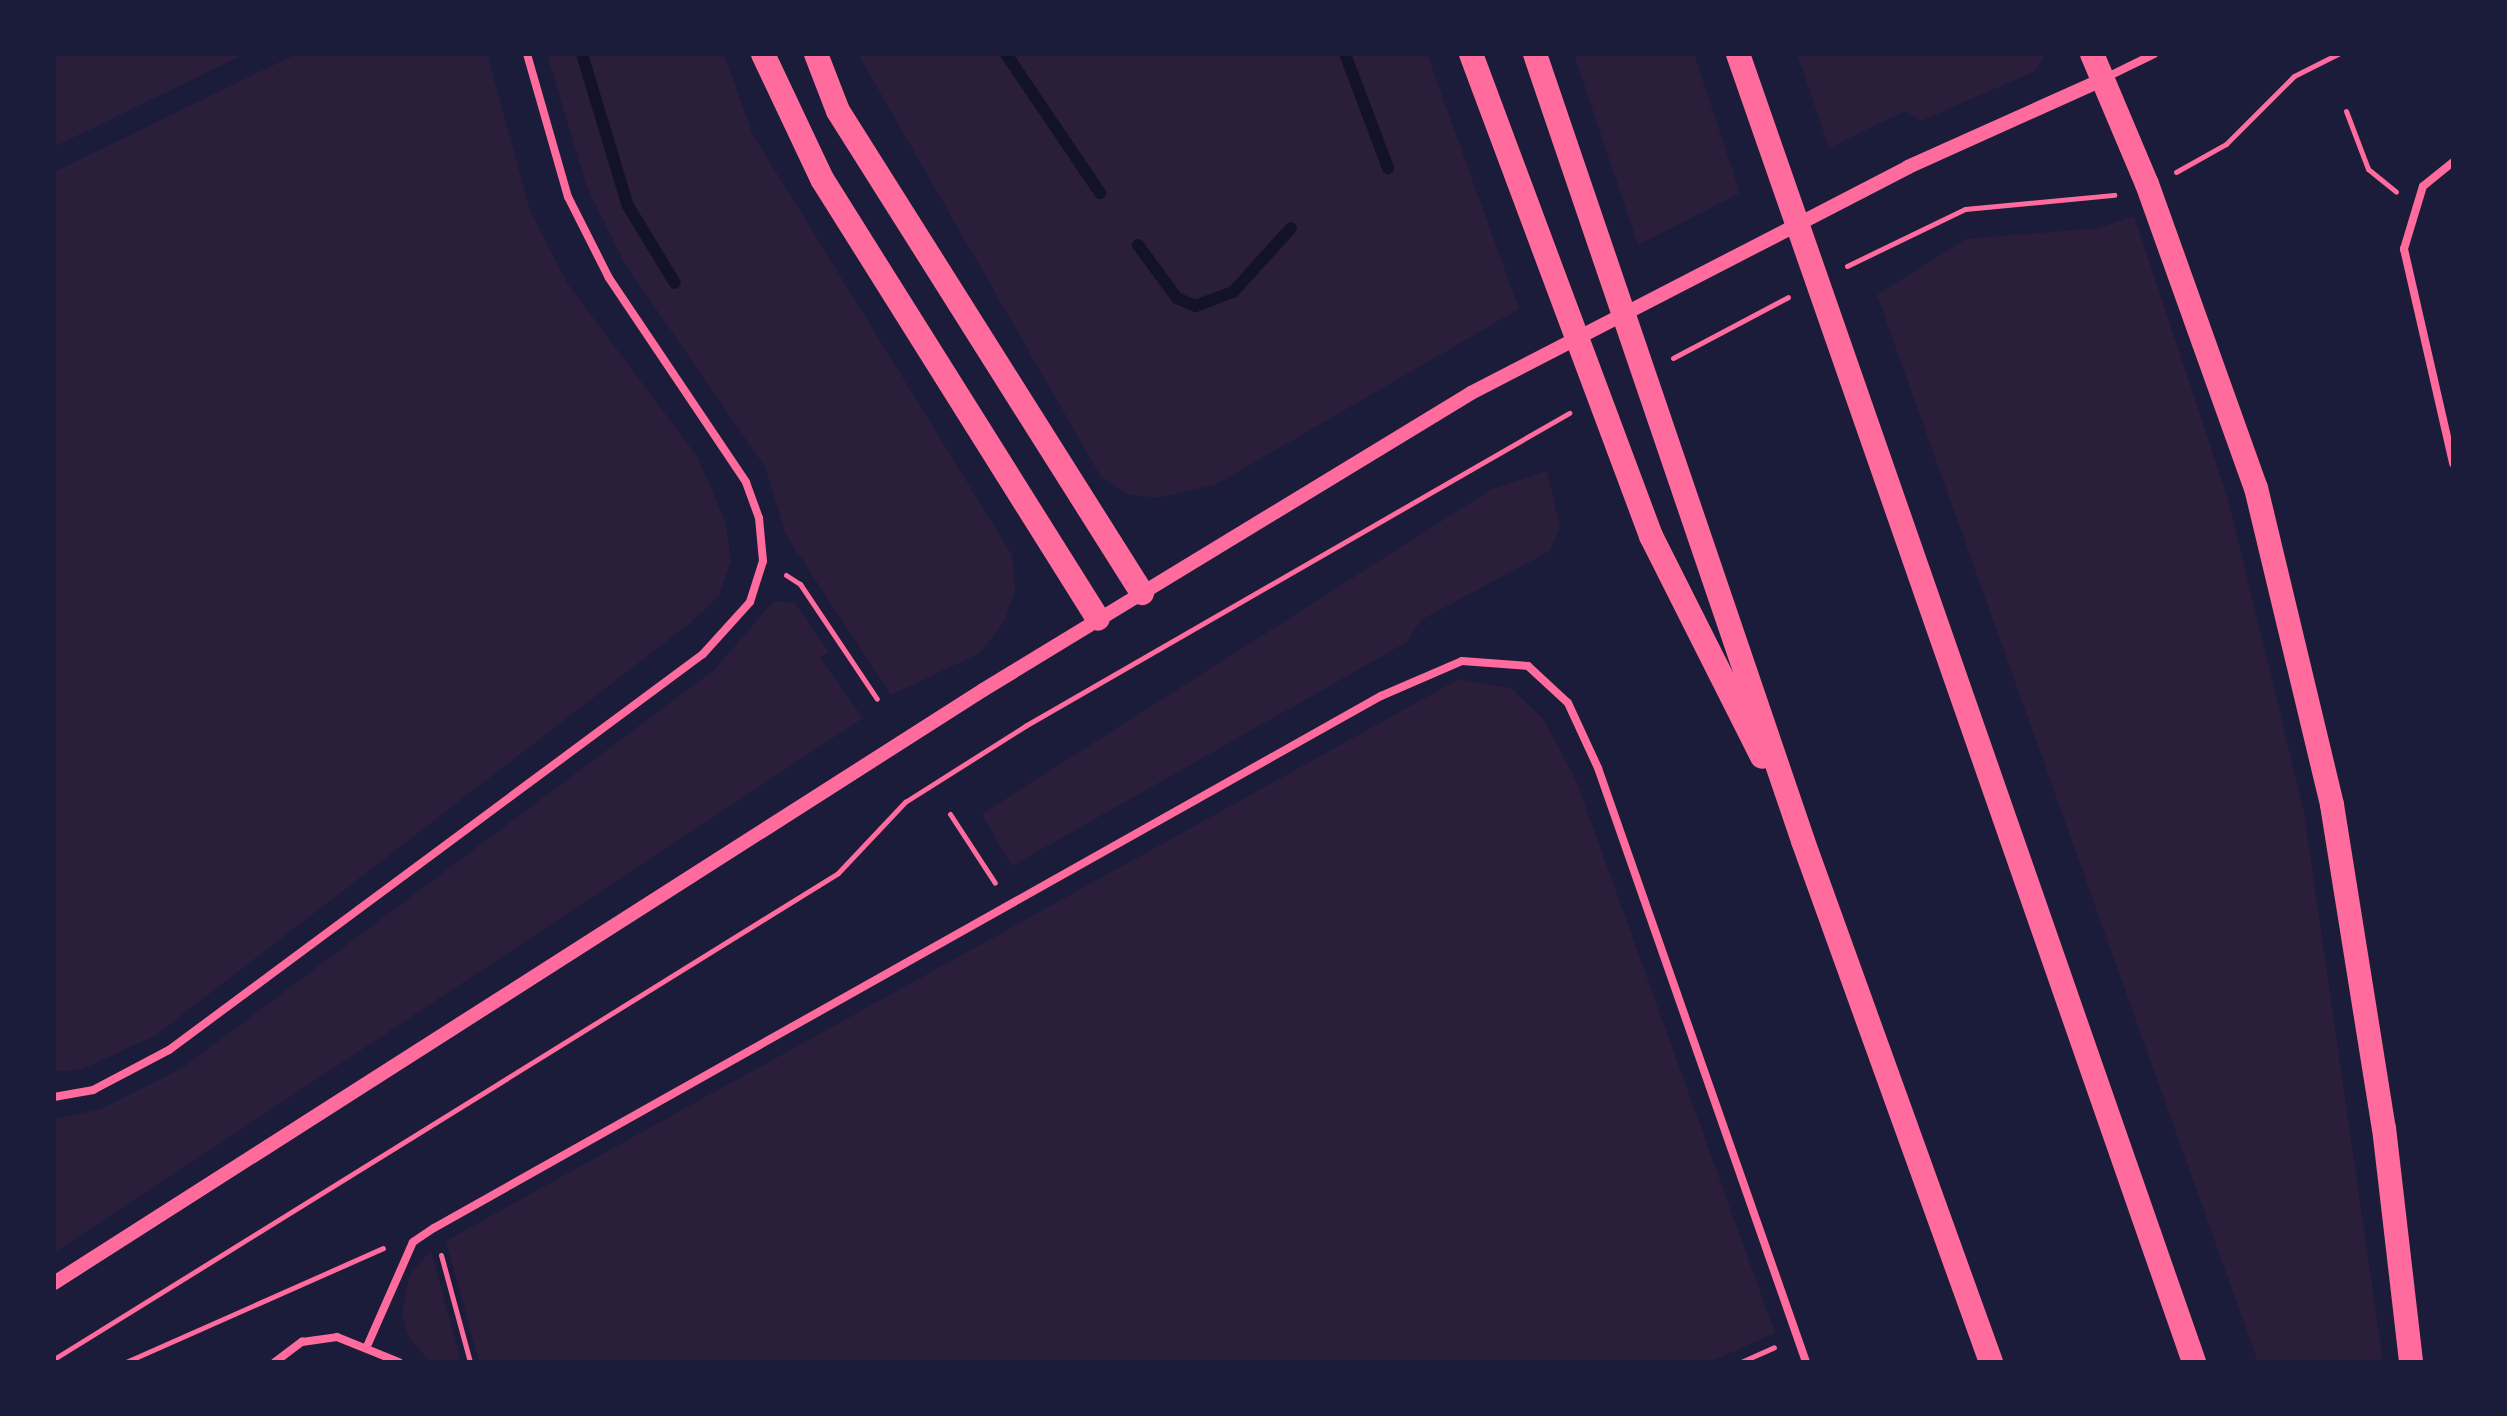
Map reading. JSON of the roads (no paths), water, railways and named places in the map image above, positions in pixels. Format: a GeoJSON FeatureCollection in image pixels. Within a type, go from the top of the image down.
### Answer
{"type":"FeatureCollection","features":[{"type":"Feature","properties":{"kind":"highway"},"geometry":{"type":"LineString","coordinates":[[763,54],[822,179],[1098,619]]}},
{"type":"Feature","properties":{"kind":"highway"},"geometry":{"type":"LineString","coordinates":[[816,54],[838,111],[1142,593]]}},
{"type":"Feature","properties":{"kind":"highway"},"geometry":{"type":"LineString","coordinates":[[1471,54],[1651,536],[1803,841]]}},
{"type":"Feature","properties":{"kind":"highway"},"geometry":{"type":"LineString","coordinates":[[1535,54],[1803,841],[1991,1362]]}},
{"type":"Feature","properties":{"kind":"highway"},"geometry":{"type":"LineString","coordinates":[[1738,54],[2194,1362]]}},
{"type":"Feature","properties":{"kind":"highway"},"geometry":{"type":"LineString","coordinates":[[2092,54],[2256,488],[2329,790],[2384,1128],[2411,1362]]}},
{"type":"Feature","properties":{"kind":"street"},"geometry":{"type":"LineString","coordinates":[[54,1097],[93,1090],[159,1057],[703,654],[750,602],[763,561],[759,518],[746,482],[609,278],[568,197],[527,54]]}},
{"type":"Feature","properties":{"kind":"street"},"geometry":{"type":"LineString","coordinates":[[54,1283],[1098,619],[1471,393],[1908,167],[2154,54]]}},
{"type":"Feature","properties":{"kind":"street"},"geometry":{"type":"LineString","coordinates":[[2453,162],[2414,201],[2404,249],[2453,463]]}},
{"type":"Feature","properties":{"kind":"street"},"geometry":{"type":"LineString","coordinates":[[368,1344],[413,1242],[434,1228],[1381,696],[1462,661],[1528,666],[1568,703],[1598,768],[1806,1362]]}},
{"type":"Feature","properties":{"kind":"street"},"geometry":{"type":"LineString","coordinates":[[275,1362],[302,1342],[337,1337],[368,1344],[399,1362]]}},
{"type":"Feature","properties":{"kind":"waterway"},"geometry":{"type":"LineString","coordinates":[[582,54],[628,206],[675,283]]}},
{"type":"Feature","properties":{"kind":"waterway"},"geometry":{"type":"LineString","coordinates":[[1006,54],[1100,193]]}},
{"type":"Feature","properties":{"kind":"waterway"},"geometry":{"type":"LineString","coordinates":[[1345,54],[1388,168]]}},
{"type":"Feature","properties":{"kind":"waterway"},"geometry":{"type":"LineString","coordinates":[[1138,245],[1177,298],[1195,306],[1233,292],[1291,228]]}}]}
